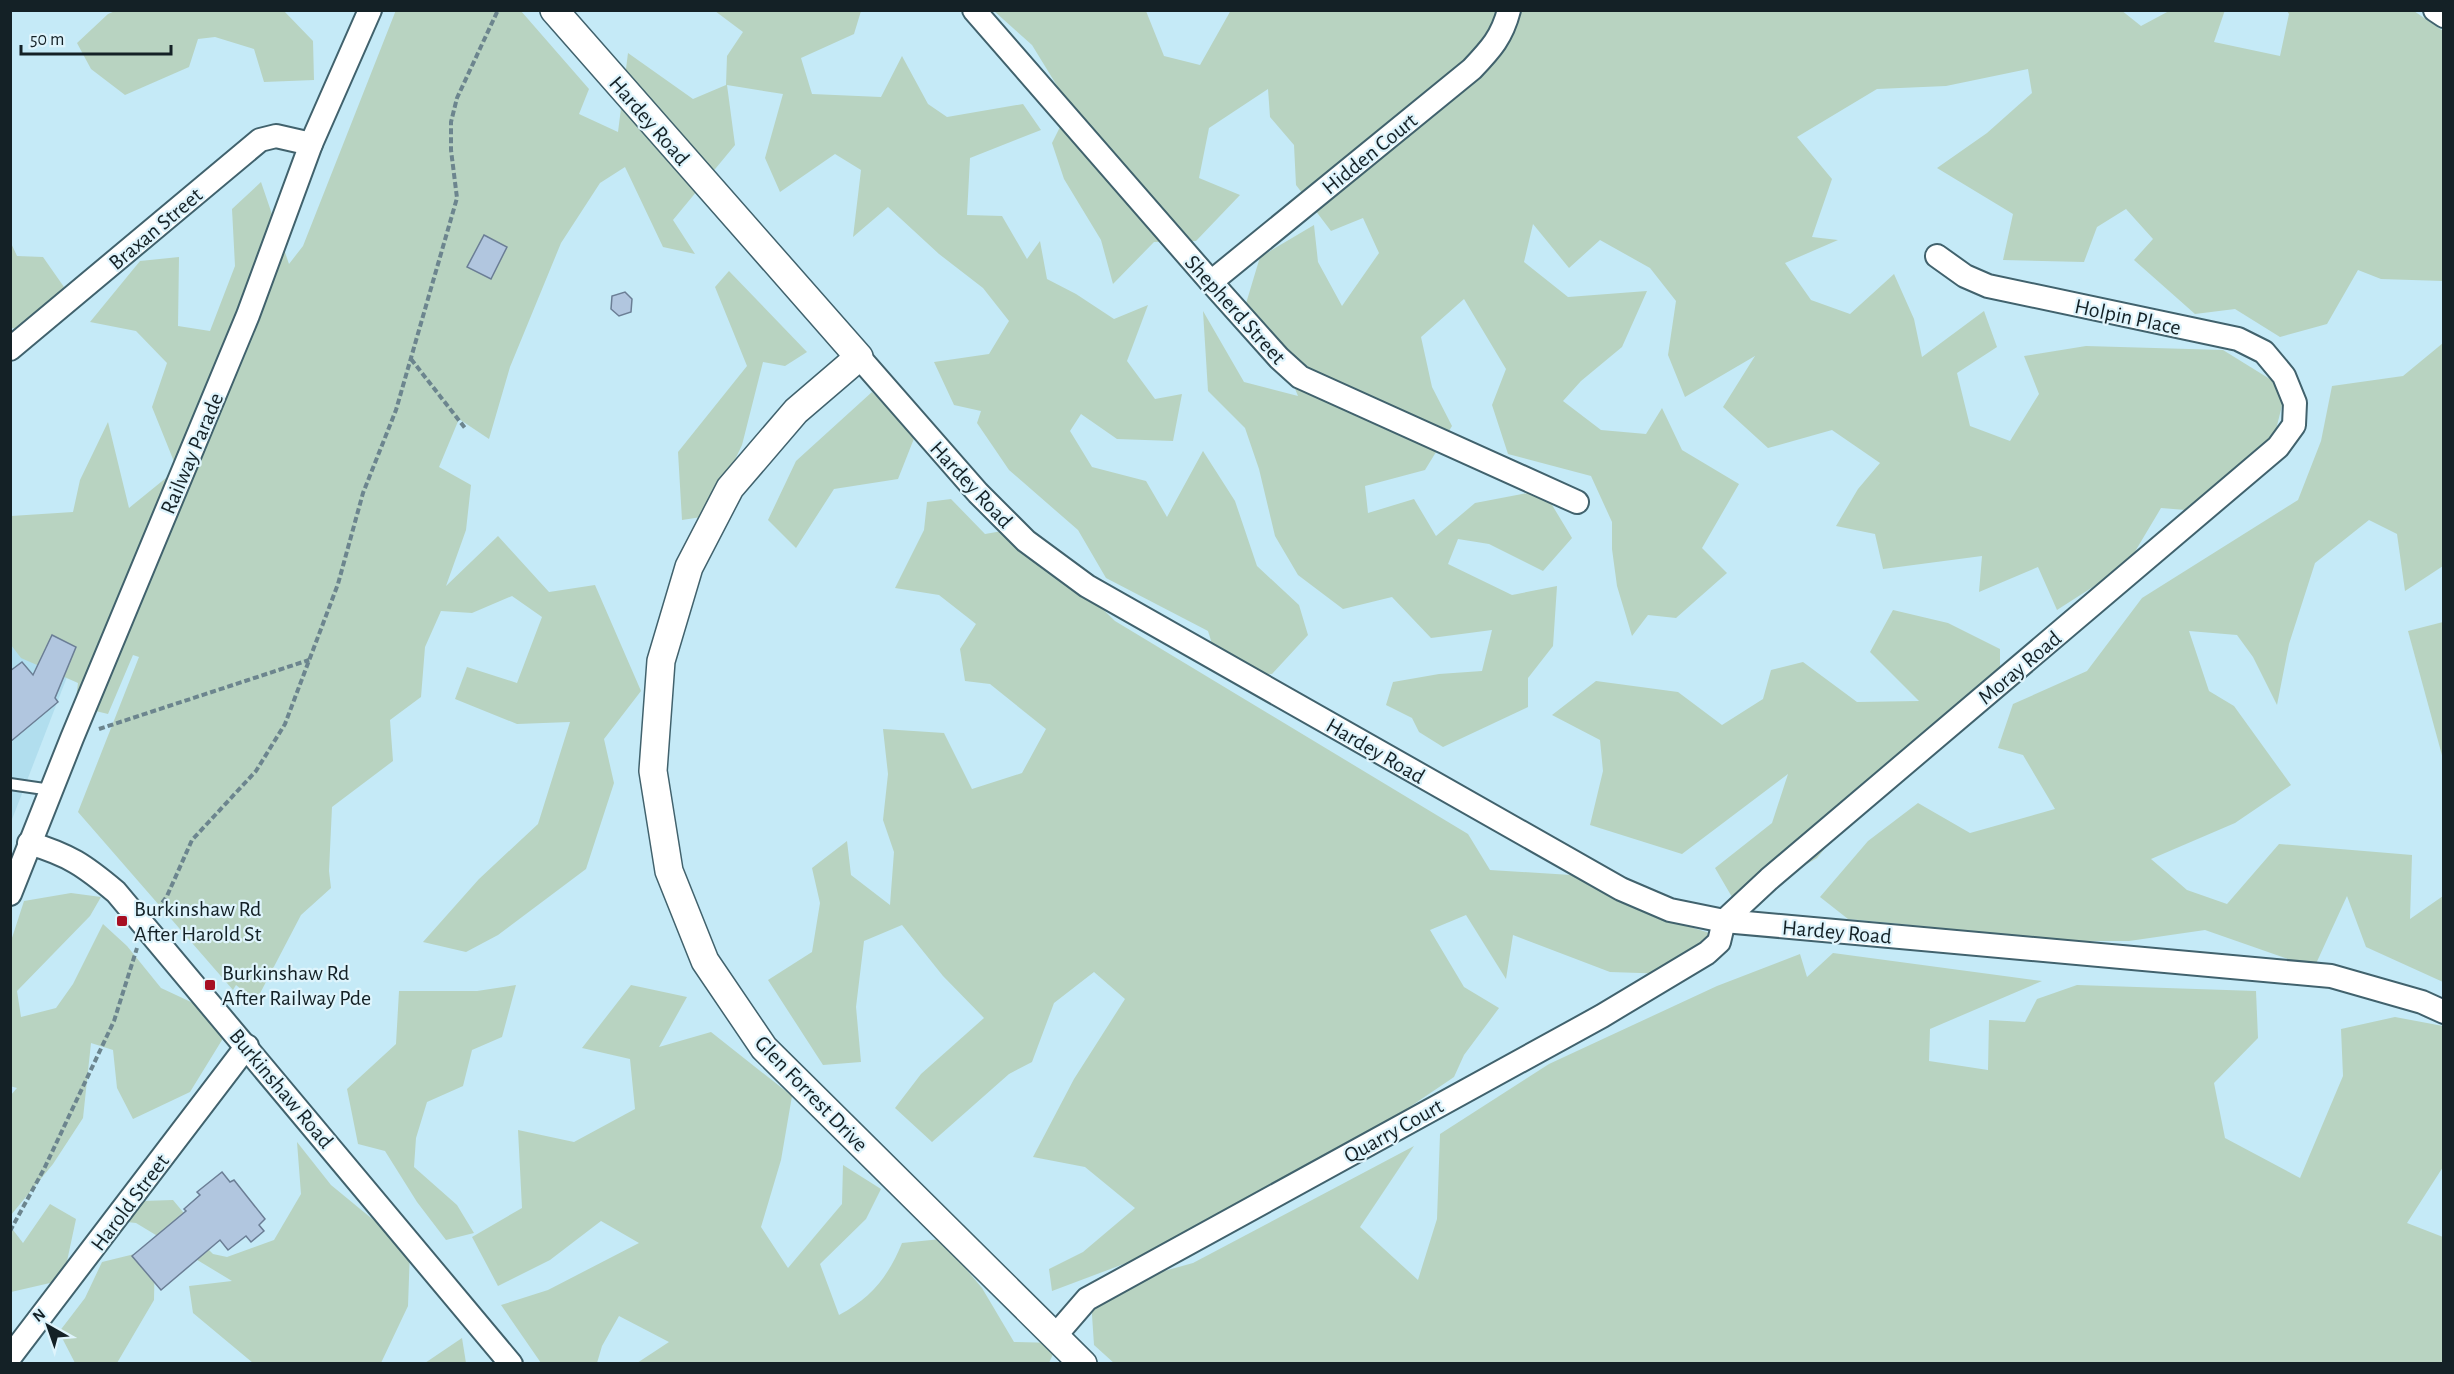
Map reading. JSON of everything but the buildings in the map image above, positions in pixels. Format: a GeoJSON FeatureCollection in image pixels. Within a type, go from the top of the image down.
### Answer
{"type":"FeatureCollection","features":[{"type":"Feature","properties":{"kind":"street","name":"Railway Parade"},"geometry":{"type":"LineString","coordinates":[[10,894],[72,738],[248,315],[311,144],[370,10]]}},
{"type":"Feature","properties":{"kind":"street","name":"Hardey Road"},"geometry":{"type":"LineString","coordinates":[[554,10],[978,494],[1026,541],[1087,586],[1621,889],[1670,910],[1724,921],[2331,976],[2422,1002],[2444,1012]]}},
{"type":"Feature","properties":{"kind":"street","name":"Shepherd Street"},"geometry":{"type":"LineString","coordinates":[[974,10],[1211,282],[1279,358],[1300,377],[1577,502]]}},
{"type":"Feature","properties":{"kind":"street","name":"Hidden Court"},"geometry":{"type":"LineString","coordinates":[[1211,282],[1472,69],[1490,50],[1503,31],[1509,10]]}},
{"type":"Feature","properties":{"kind":"street"},"geometry":{"type":"LineString","coordinates":[[2435,10],[2444,16]]}},
{"type":"Feature","properties":{"kind":"street","name":"Braxan Street"},"geometry":{"type":"LineString","coordinates":[[10,349],[260,140],[276,136],[311,144]]}},
{"type":"Feature","properties":{"kind":"street","name":"Holpin Place"},"geometry":{"type":"LineString","coordinates":[[1937,256],[1965,276],[1988,286],[2238,339],[2264,352],[2284,376],[2295,403]]}},
{"type":"Feature","properties":{"kind":"street","name":"Glen Forrest Drive"},"geometry":{"type":"LineString","coordinates":[[859,357],[796,411],[730,488],[688,567],[661,661],[653,771],[669,871],[705,961],[764,1048],[1083,1364]]}},
{"type":"Feature","properties":{"kind":"street","name":"Moray Road"},"geometry":{"type":"LineString","coordinates":[[1724,921],[1769,879],[2278,447],[2294,425],[2295,403]]}},
{"type":"Feature","properties":{"kind":"street","name":"Burkinshaw Road"},"geometry":{"type":"LineString","coordinates":[[29,843],[59,852],[87,867],[116,892],[511,1364]]}},
{"type":"Feature","properties":{"kind":"street","name":"Quarry Court"},"geometry":{"type":"LineString","coordinates":[[1055,1336],[1087,1299],[1602,1016],[1707,953],[1719,942],[1724,921]]}},
{"type":"Feature","properties":{"kind":"street","name":"Harold Street"},"geometry":{"type":"LineString","coordinates":[[10,1357],[247,1046]]}},
{"type":"Feature","properties":{"kind":"lane"},"geometry":{"type":"LineString","coordinates":[[10,784],[51,790]]}},
{"type":"Feature","properties":{"kind":"path"},"geometry":{"type":"LineString","coordinates":[[10,1231],[44,1168],[114,1021],[144,926],[168,897],[192,840],[256,771],[285,724],[338,584],[363,493],[396,410],[457,198],[451,150],[451,122],[457,98],[498,10]]}},
{"type":"Feature","properties":{"kind":"path"},"geometry":{"type":"LineString","coordinates":[[410,359],[465,428]]}},
{"type":"Feature","properties":{"kind":"path"},"geometry":{"type":"LineString","coordinates":[[72,738],[309,660]]}},
{"type":"Feature","properties":{"kind":"shaded area"},"geometry":{"type":"Polygon","coordinates":[[[11,584],[84,633],[11,822],[11,584]]]}},
{"type":"Feature","properties":{"kind":"green space"},"geometry":{"type":"Polygon","coordinates":[[[396,10],[521,11],[589,89],[579,114],[618,132],[628,53],[693,99],[726,85],[727,56],[743,32],[715,11],[861,11],[854,34],[801,58],[812,94],[881,97],[902,56],[928,104],[947,117],[1023,104],[1041,130],[970,158],[967,215],[1002,216],[1027,259],[1040,241],[1047,279],[1076,294],[1114,319],[1148,305],[1127,361],[1155,399],[1182,394],[1173,441],[1117,439],[1081,414],[1070,431],[1092,467],[1146,481],[1167,517],[1203,451],[1235,501],[1257,566],[1299,605],[1308,635],[1272,674],[1221,673],[1208,631],[1106,578],[1078,530],[1009,470],[977,423],[981,411],[954,405],[934,362],[989,354],[1009,321],[983,288],[939,254],[888,207],[853,237],[861,170],[835,154],[780,192],[765,158],[783,94],[727,85],[735,145],[673,220],[695,254],[663,247],[625,167],[600,183],[561,243],[510,367],[489,439],[459,419],[439,467],[471,485],[466,530],[446,586],[498,536],[549,592],[595,585],[641,691],[604,739],[614,783],[586,869],[498,935],[466,952],[423,942],[479,879],[538,824],[570,722],[517,724],[455,699],[467,667],[517,683],[542,617],[512,596],[472,613],[441,611],[425,647],[421,697],[390,720],[393,761],[332,807],[329,871],[331,888],[301,915],[256,1001],[236,985],[233,990],[78,812],[139,657],[133,655],[108,714],[75,706],[78,683],[21,658],[11,645],[11,516],[73,512],[80,480],[108,422],[129,508],[177,469],[152,407],[167,363],[136,331],[90,322],[140,261],[179,257],[178,326],[210,331],[235,266],[232,209],[261,182],[289,264],[303,246],[396,10]]]}},
{"type":"Feature","properties":{"kind":"green space"},"geometry":{"type":"Polygon","coordinates":[[[1231,10],[2121,10],[2141,26],[2169,11],[2225,10],[2214,42],[2280,56],[2289,14],[2287,11],[2414,11],[2443,31],[2443,281],[2381,279],[2358,270],[2327,324],[2280,337],[2235,309],[2195,314],[2134,260],[2153,239],[2126,209],[2097,227],[2084,262],[2003,260],[2013,214],[1937,168],[1987,133],[2032,93],[2028,69],[1946,86],[1877,89],[1797,137],[1832,179],[1812,237],[1838,240],[1785,263],[1811,300],[1850,314],[1894,274],[1914,319],[1922,357],[1984,311],[1997,347],[1957,373],[1970,426],[2010,441],[2039,394],[2024,356],[2086,346],[2223,350],[2286,389],[2273,442],[2198,511],[2161,508],[2127,565],[2057,610],[2038,567],[1979,592],[1982,556],[1883,569],[1875,534],[1836,526],[1858,489],[1880,463],[1832,430],[1768,448],[1723,407],[1755,356],[1685,397],[1668,355],[1676,301],[1650,268],[1600,240],[1569,268],[1533,224],[1524,262],[1568,297],[1647,291],[1622,347],[1581,381],[1563,401],[1601,430],[1646,434],[1662,408],[1682,450],[1739,484],[1702,548],[1727,573],[1676,618],[1648,615],[1632,636],[1617,586],[1612,549],[1612,522],[1591,476],[1508,454],[1492,405],[1506,369],[1464,299],[1421,337],[1432,387],[1452,426],[1425,470],[1365,486],[1368,513],[1414,499],[1436,536],[1475,503],[1543,490],[1572,538],[1543,571],[1489,544],[1458,539],[1448,564],[1512,595],[1557,586],[1553,646],[1528,678],[1528,707],[1443,747],[1419,732],[1412,718],[1386,705],[1393,682],[1439,674],[1482,671],[1492,630],[1431,638],[1392,597],[1343,609],[1298,575],[1275,536],[1259,469],[1245,428],[1208,391],[1203,311],[1244,382],[1298,396],[1282,357],[1241,320],[1260,257],[1314,225],[1318,262],[1342,306],[1379,253],[1363,218],[1331,231],[1296,185],[1294,145],[1270,117],[1268,89],[1209,128],[1199,178],[1240,195],[1196,241],[1154,242],[1113,284],[1101,240],[1064,179],[1052,143],[1070,107],[1032,45],[994,11],[1146,11],[1164,56],[1200,65],[1231,10]]]}},
{"type":"Feature","properties":{"kind":"green space"},"geometry":{"type":"Polygon","coordinates":[[[115,11],[284,11],[313,41],[314,80],[264,82],[254,49],[215,37],[198,39],[189,67],[125,95],[91,69],[77,43],[108,14],[115,11]]]}},
{"type":"Feature","properties":{"kind":"green space"},"geometry":{"type":"Polygon","coordinates":[[[10,241],[17,256],[43,257],[64,287],[33,331],[11,328],[10,241]]]}},
{"type":"Feature","properties":{"kind":"green space"},"geometry":{"type":"Polygon","coordinates":[[[729,271],[807,352],[785,366],[763,362],[742,445],[708,516],[682,520],[678,452],[747,366],[715,287],[729,271]]]}},
{"type":"Feature","properties":{"kind":"green space"},"geometry":{"type":"Polygon","coordinates":[[[2443,343],[2443,566],[2405,591],[2397,534],[2369,520],[2315,563],[2289,644],[2277,705],[2253,657],[2237,635],[2189,631],[2209,691],[2234,706],[2291,785],[2235,823],[2151,859],[2187,890],[2227,904],[2279,844],[2412,855],[2410,919],[2443,896],[2443,982],[2366,947],[2347,896],[2314,968],[2205,930],[2129,941],[2076,941],[1848,919],[1820,897],[1868,841],[1918,803],[1970,833],[2055,809],[2023,755],[1998,748],[2013,704],[2087,671],[2142,598],[2298,500],[2321,441],[2332,386],[2403,376],[2443,343]]]}},
{"type":"Feature","properties":{"kind":"green space"},"geometry":{"type":"Polygon","coordinates":[[[872,392],[915,436],[898,479],[834,489],[796,548],[768,520],[796,461],[872,392]]]}},
{"type":"Feature","properties":{"kind":"green space"},"geometry":{"type":"Polygon","coordinates":[[[951,499],[985,534],[1019,528],[1115,621],[1468,834],[1490,870],[1571,875],[1651,915],[1713,934],[1670,974],[1610,972],[1513,935],[1506,979],[1466,915],[1430,930],[1464,987],[1499,1008],[1464,1055],[1454,1077],[1330,1161],[1161,1250],[1052,1291],[1049,1269],[1083,1252],[1135,1208],[1085,1167],[1033,1157],[1074,1079],[1125,999],[1094,972],[1054,1003],[1032,1062],[1009,1074],[932,1142],[895,1108],[921,1074],[984,1018],[943,976],[902,925],[864,941],[856,1007],[861,1062],[823,1065],[768,980],[812,952],[820,903],[812,868],[847,841],[851,875],[890,905],[894,852],[883,820],[888,774],[883,729],[944,733],[972,789],[1022,773],[1046,729],[990,684],[965,681],[960,649],[976,624],[939,595],[895,588],[924,530],[927,502],[951,499]]]}},
{"type":"Feature","properties":{"kind":"green space"},"geometry":{"type":"Polygon","coordinates":[[[1893,610],[1948,623],[2000,649],[2000,692],[1850,818],[1817,858],[1754,895],[1732,897],[1715,868],[1772,823],[1788,774],[1682,854],[1590,825],[1603,771],[1600,740],[1552,715],[1596,681],[1678,692],[1722,725],[1763,699],[1771,670],[1803,662],[1857,702],[1919,701],[1870,652],[1893,610]]]}},
{"type":"Feature","properties":{"kind":"green space"},"geometry":{"type":"Polygon","coordinates":[[[2444,622],[2443,759],[2408,631],[2444,622]]]}},
{"type":"Feature","properties":{"kind":"green space"},"geometry":{"type":"Polygon","coordinates":[[[71,893],[101,897],[90,916],[17,991],[21,1017],[56,1008],[73,984],[103,924],[127,946],[161,988],[206,1009],[230,1027],[190,1092],[133,1119],[117,1088],[113,1050],[91,1043],[83,1118],[53,1164],[11,1215],[10,1096],[17,1088],[10,1086],[11,941],[24,901],[71,893]]]}},
{"type":"Feature","properties":{"kind":"green space"},"geometry":{"type":"Polygon","coordinates":[[[1833,953],[2042,981],[1930,1029],[1929,1061],[1988,1070],[1989,1020],[2025,1022],[2037,999],[2077,985],[2256,991],[2258,1038],[2214,1083],[2225,1138],[2300,1178],[2343,1076],[2341,1029],[2395,1017],[2443,1026],[2443,1167],[2407,1223],[2443,1237],[2443,1363],[1115,1364],[1094,1345],[1091,1300],[1103,1288],[1193,1263],[1414,1146],[1360,1227],[1418,1280],[1437,1219],[1440,1134],[1549,1064],[1717,986],[1800,954],[1807,977],[1833,953]]]}},
{"type":"Feature","properties":{"kind":"green space"},"geometry":{"type":"Polygon","coordinates":[[[516,985],[502,1037],[472,1050],[463,1086],[427,1102],[416,1138],[414,1167],[457,1205],[474,1233],[446,1240],[417,1202],[385,1151],[358,1144],[347,1089],[396,1044],[399,991],[477,991],[516,985]]]}},
{"type":"Feature","properties":{"kind":"green space"},"geometry":{"type":"Polygon","coordinates":[[[631,985],[687,997],[659,1047],[711,1032],[792,1096],[781,1160],[761,1227],[788,1268],[842,1204],[843,1165],[881,1189],[866,1219],[820,1264],[839,1315],[869,1294],[877,1285],[891,1266],[902,1243],[941,1239],[982,1288],[1014,1342],[1058,1343],[1049,1363],[637,1363],[669,1342],[619,1316],[602,1346],[597,1363],[541,1363],[501,1305],[548,1290],[639,1243],[601,1221],[550,1260],[498,1286],[472,1237],[522,1208],[518,1130],[574,1142],[635,1109],[630,1059],[582,1048],[631,985]]]}},
{"type":"Feature","properties":{"kind":"green space"},"geometry":{"type":"Polygon","coordinates":[[[297,1142],[331,1185],[410,1250],[408,1306],[381,1363],[253,1363],[193,1313],[189,1286],[232,1281],[136,1223],[127,1222],[142,1201],[173,1200],[188,1218],[194,1235],[213,1254],[227,1257],[274,1240],[301,1194],[297,1142]]]}},
{"type":"Feature","properties":{"kind":"green space"},"geometry":{"type":"Polygon","coordinates":[[[50,1204],[76,1219],[63,1280],[11,1292],[10,1226],[23,1243],[50,1204]]]}},
{"type":"Feature","properties":{"kind":"green space"},"geometry":{"type":"Polygon","coordinates":[[[155,1249],[154,1300],[117,1363],[75,1363],[59,1332],[85,1298],[102,1262],[155,1249]]]}},
{"type":"Feature","properties":{"kind":"green space"},"geometry":{"type":"Polygon","coordinates":[[[462,1338],[466,1363],[425,1363],[462,1338]]]}},
{"type":"Feature","properties":{"kind":"place","name":"Burkinshaw Rd After Harold St"},"geometry":{"type":"Point","coordinates":[122,921]}},
{"type":"Feature","properties":{"kind":"place","name":"Burkinshaw Rd After Railway Pde"},"geometry":{"type":"Point","coordinates":[210,985]}}]}
